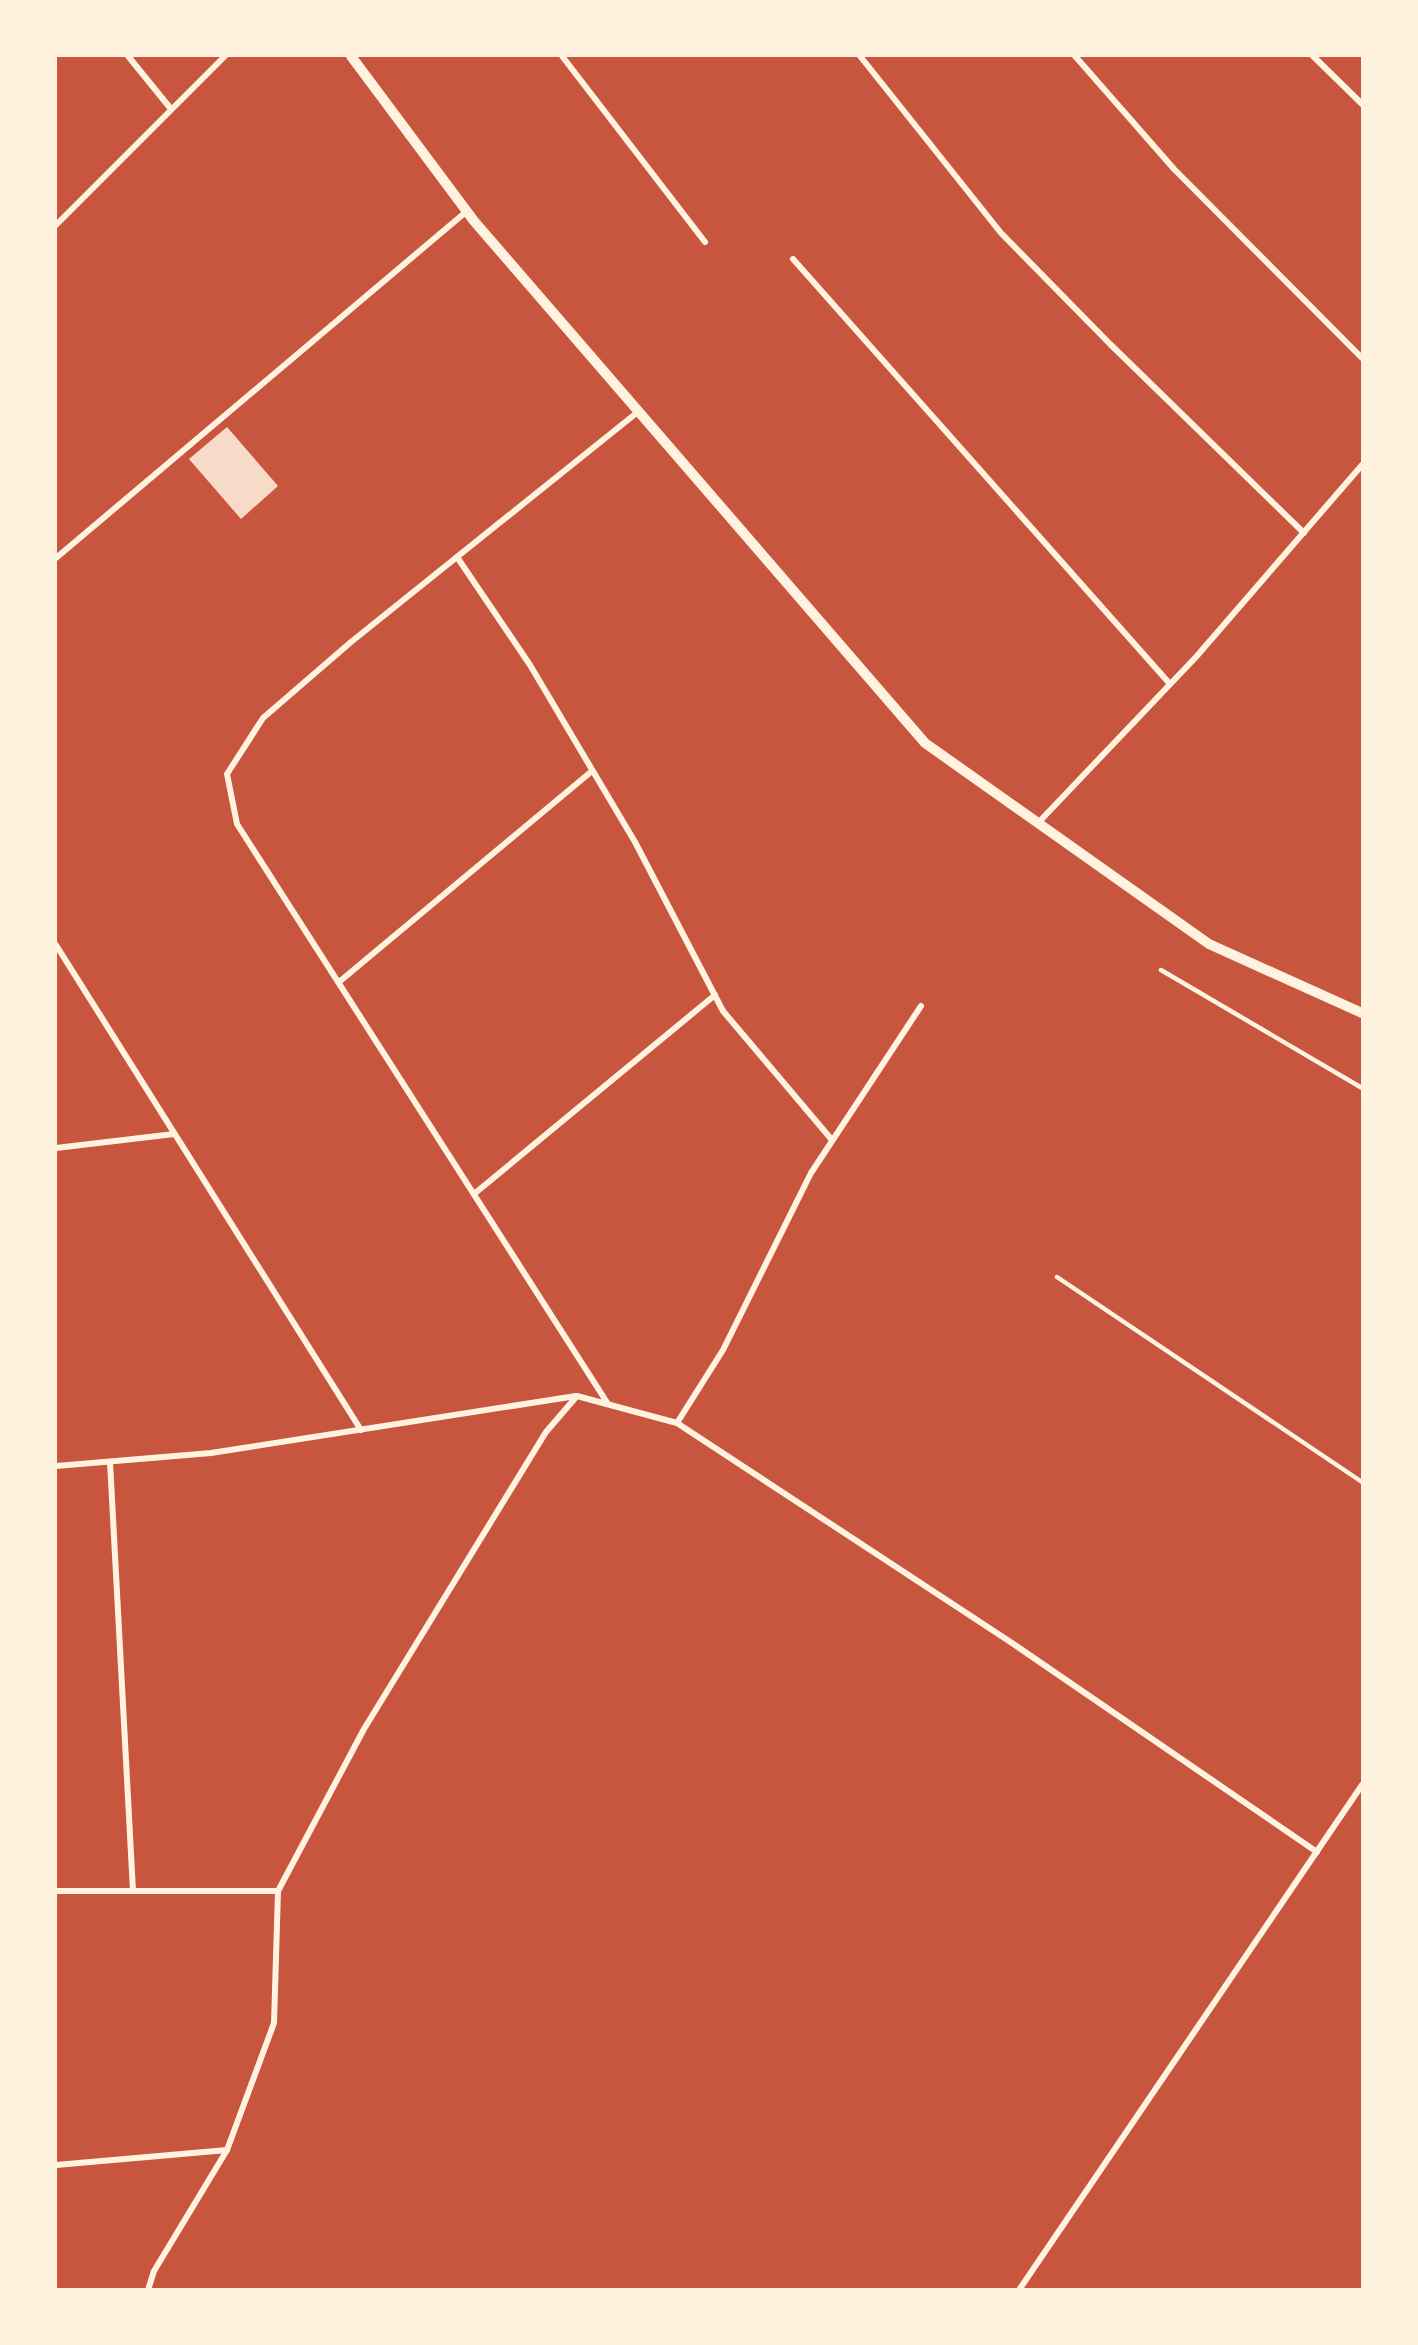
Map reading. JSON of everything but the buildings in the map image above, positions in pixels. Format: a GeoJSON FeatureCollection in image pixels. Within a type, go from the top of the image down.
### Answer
{"type":"FeatureCollection","features":[{"type":"Feature","properties":{"kind":"street"},"geometry":{"type":"LineString","coordinates":[[128,56],[171,109]]}},
{"type":"Feature","properties":{"kind":"street"},"geometry":{"type":"LineString","coordinates":[[56,225],[225,56]]}},
{"type":"Feature","properties":{"kind":"street"},"geometry":{"type":"LineString","coordinates":[[351,56],[467,211],[925,743],[1209,945],[1362,1013]]}},
{"type":"Feature","properties":{"kind":"street"},"geometry":{"type":"LineString","coordinates":[[562,56],[705,242]]}},
{"type":"Feature","properties":{"kind":"street"},"geometry":{"type":"LineString","coordinates":[[860,56],[1001,233],[1110,344],[1304,533]]}},
{"type":"Feature","properties":{"kind":"street"},"geometry":{"type":"LineString","coordinates":[[1074,56],[1174,169],[1362,358]]}},
{"type":"Feature","properties":{"kind":"street"},"geometry":{"type":"LineString","coordinates":[[1313,56],[1362,104]]}},
{"type":"Feature","properties":{"kind":"street"},"geometry":{"type":"LineString","coordinates":[[56,558],[467,211]]}},
{"type":"Feature","properties":{"kind":"street"},"geometry":{"type":"LineString","coordinates":[[793,259],[1170,684]]}},
{"type":"Feature","properties":{"kind":"street"},"geometry":{"type":"LineString","coordinates":[[609,1405],[237,824],[227,774],[263,718],[351,642],[640,411]]}},
{"type":"Feature","properties":{"kind":"street"},"geometry":{"type":"LineString","coordinates":[[1038,823],[1170,684],[1362,465]]}},
{"type":"Feature","properties":{"kind":"street"},"geometry":{"type":"LineString","coordinates":[[457,557],[530,665],[635,842],[723,1011],[832,1140]]}},
{"type":"Feature","properties":{"kind":"street"},"geometry":{"type":"LineString","coordinates":[[339,982],[592,771]]}},
{"type":"Feature","properties":{"kind":"street"},"geometry":{"type":"LineString","coordinates":[[56,945],[361,1430]]}},
{"type":"Feature","properties":{"kind":"street"},"geometry":{"type":"LineString","coordinates":[[474,1194],[715,995]]}},
{"type":"Feature","properties":{"kind":"street"},"geometry":{"type":"LineString","coordinates":[[677,1423],[723,1350],[811,1173],[921,1006]]}},
{"type":"Feature","properties":{"kind":"street"},"geometry":{"type":"LineString","coordinates":[[56,1148],[174,1134]]}},
{"type":"Feature","properties":{"kind":"street"},"geometry":{"type":"LineString","coordinates":[[148,2289],[154,2271],[227,2150],[274,2023],[278,1891],[364,1729],[546,1432],[576,1396]]}},
{"type":"Feature","properties":{"kind":"street"},"geometry":{"type":"LineString","coordinates":[[56,1466],[211,1453],[576,1396],[677,1423],[1012,1643],[1317,1852]]}},
{"type":"Feature","properties":{"kind":"street"},"geometry":{"type":"LineString","coordinates":[[110,1462],[133,1890]]}},
{"type":"Feature","properties":{"kind":"street"},"geometry":{"type":"LineString","coordinates":[[1019,2289],[1362,1785]]}},
{"type":"Feature","properties":{"kind":"street"},"geometry":{"type":"LineString","coordinates":[[56,1891],[278,1891]]}},
{"type":"Feature","properties":{"kind":"street"},"geometry":{"type":"LineString","coordinates":[[56,2165],[227,2150]]}},
{"type":"Feature","properties":{"kind":"lane"},"geometry":{"type":"LineString","coordinates":[[1161,970],[1362,1088]]}},
{"type":"Feature","properties":{"kind":"lane"},"geometry":{"type":"LineString","coordinates":[[1057,1277],[1362,1482]]}}]}
